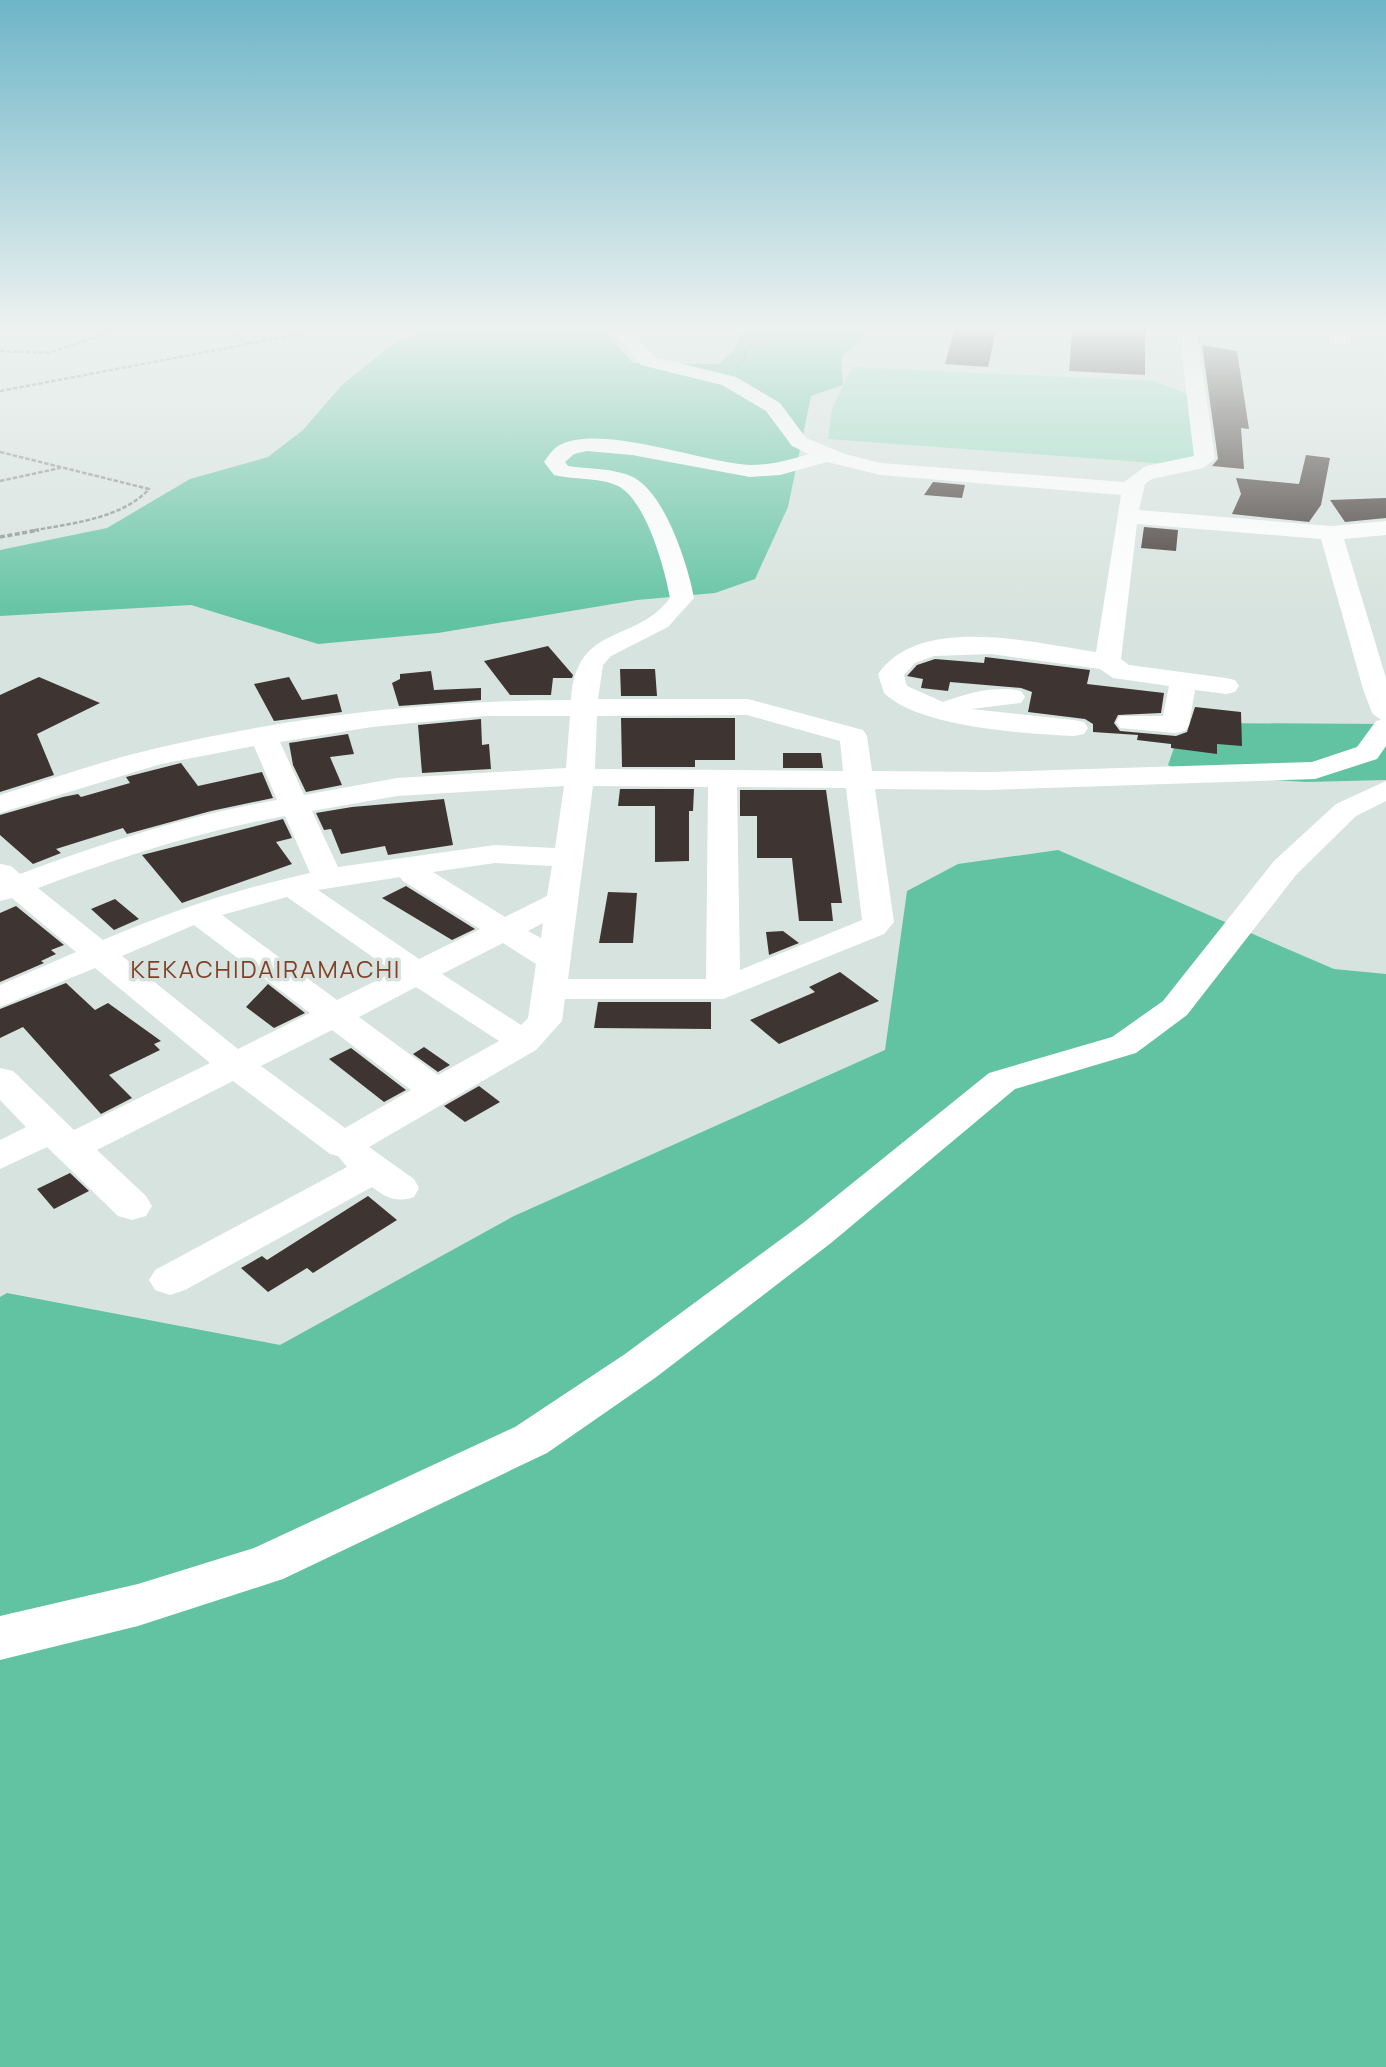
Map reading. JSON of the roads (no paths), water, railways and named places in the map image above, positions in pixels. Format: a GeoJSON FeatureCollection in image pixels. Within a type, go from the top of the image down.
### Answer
{"type":"FeatureCollection","features":[{"type":"Feature","properties":{"kind":"street"},"geometry":{"type":"LineString","coordinates":[[788,427],[799,442],[827,455],[881,469],[1133,489]]}},
{"type":"Feature","properties":{"kind":"street"},"geometry":{"type":"LineString","coordinates":[[1108,662],[1127,516],[1135,481],[1151,470],[1191,468],[1205,459],[1201,427]]}},
{"type":"Feature","properties":{"kind":"street"},"geometry":{"type":"LineString","coordinates":[[343,1145],[524,1042],[545,1021],[580,777],[585,683],[596,657],[668,615],[682,598],[644,497],[626,482],[561,471],[554,462],[560,453],[571,447],[601,447],[746,471],[778,471],[827,455]]}},
{"type":"Feature","properties":{"kind":"street"},"geometry":{"type":"LineString","coordinates":[[1127,516],[1331,533],[1386,528]]}},
{"type":"Feature","properties":{"kind":"street"},"geometry":{"type":"LineString","coordinates":[[1331,533],[1376,689],[1386,713]]}},
{"type":"Feature","properties":{"kind":"street"},"geometry":{"type":"LineString","coordinates":[[1074,728],[1001,725],[946,710],[909,698],[893,687],[891,674],[902,659],[928,649],[968,644],[1108,662],[1122,672],[1226,686]]}},
{"type":"Feature","properties":{"kind":"street"},"geometry":{"type":"LineString","coordinates":[[1130,722],[1175,725],[1183,680]]}},
{"type":"Feature","properties":{"kind":"street"},"geometry":{"type":"LineString","coordinates":[[946,710],[972,700],[1012,697]]}},
{"type":"Feature","properties":{"kind":"street"},"geometry":{"type":"LineString","coordinates":[[0,804],[156,757],[263,736],[372,719],[486,708],[748,707],[853,736],[856,781],[878,922],[862,932],[723,989],[553,975],[504,930],[414,874],[412,865]]}},
{"type":"Feature","properties":{"kind":"street"},"geometry":{"type":"LineString","coordinates":[[5,883],[163,834],[294,803],[410,786],[580,777],[856,781],[1093,780],[1315,770],[1367,753],[1386,727]]}},
{"type":"Feature","properties":{"kind":"street"},"geometry":{"type":"LineString","coordinates":[[263,736],[328,878]]}},
{"type":"Feature","properties":{"kind":"street"},"geometry":{"type":"LineString","coordinates":[[722,779],[723,989]]}},
{"type":"Feature","properties":{"kind":"street"},"geometry":{"type":"LineString","coordinates":[[0,1638],[138,1605],[267,1565],[531,1440],[640,1366],[817,1233],[1002,1081],[1124,1045],[1175,1008],[1285,868],[1346,810],[1386,790]]}},
{"type":"Feature","properties":{"kind":"street"},"geometry":{"type":"LineString","coordinates":[[0,997],[99,952],[198,913],[292,886],[328,878],[495,854],[569,858]]}},
{"type":"Feature","properties":{"kind":"street"},"geometry":{"type":"LineString","coordinates":[[5,883],[99,952],[234,1064],[387,1179],[170,1280]]}},
{"type":"Feature","properties":{"kind":"street"},"geometry":{"type":"LineString","coordinates":[[292,886],[417,973],[524,1042]]}},
{"type":"Feature","properties":{"kind":"street"},"geometry":{"type":"LineString","coordinates":[[0,1156],[61,1139],[234,1064],[562,901]]}},
{"type":"Feature","properties":{"kind":"street"},"geometry":{"type":"LineString","coordinates":[[198,913],[437,1092]]}},
{"type":"Feature","properties":{"kind":"street"},"geometry":{"type":"LineString","coordinates":[[0,1079],[132,1206]]}},
{"type":"Feature","properties":{"kind":"district","name":"KEKACHIDAIRAMACHI"},"geometry":{"type":"Point","coordinates":[266,970]}}]}
